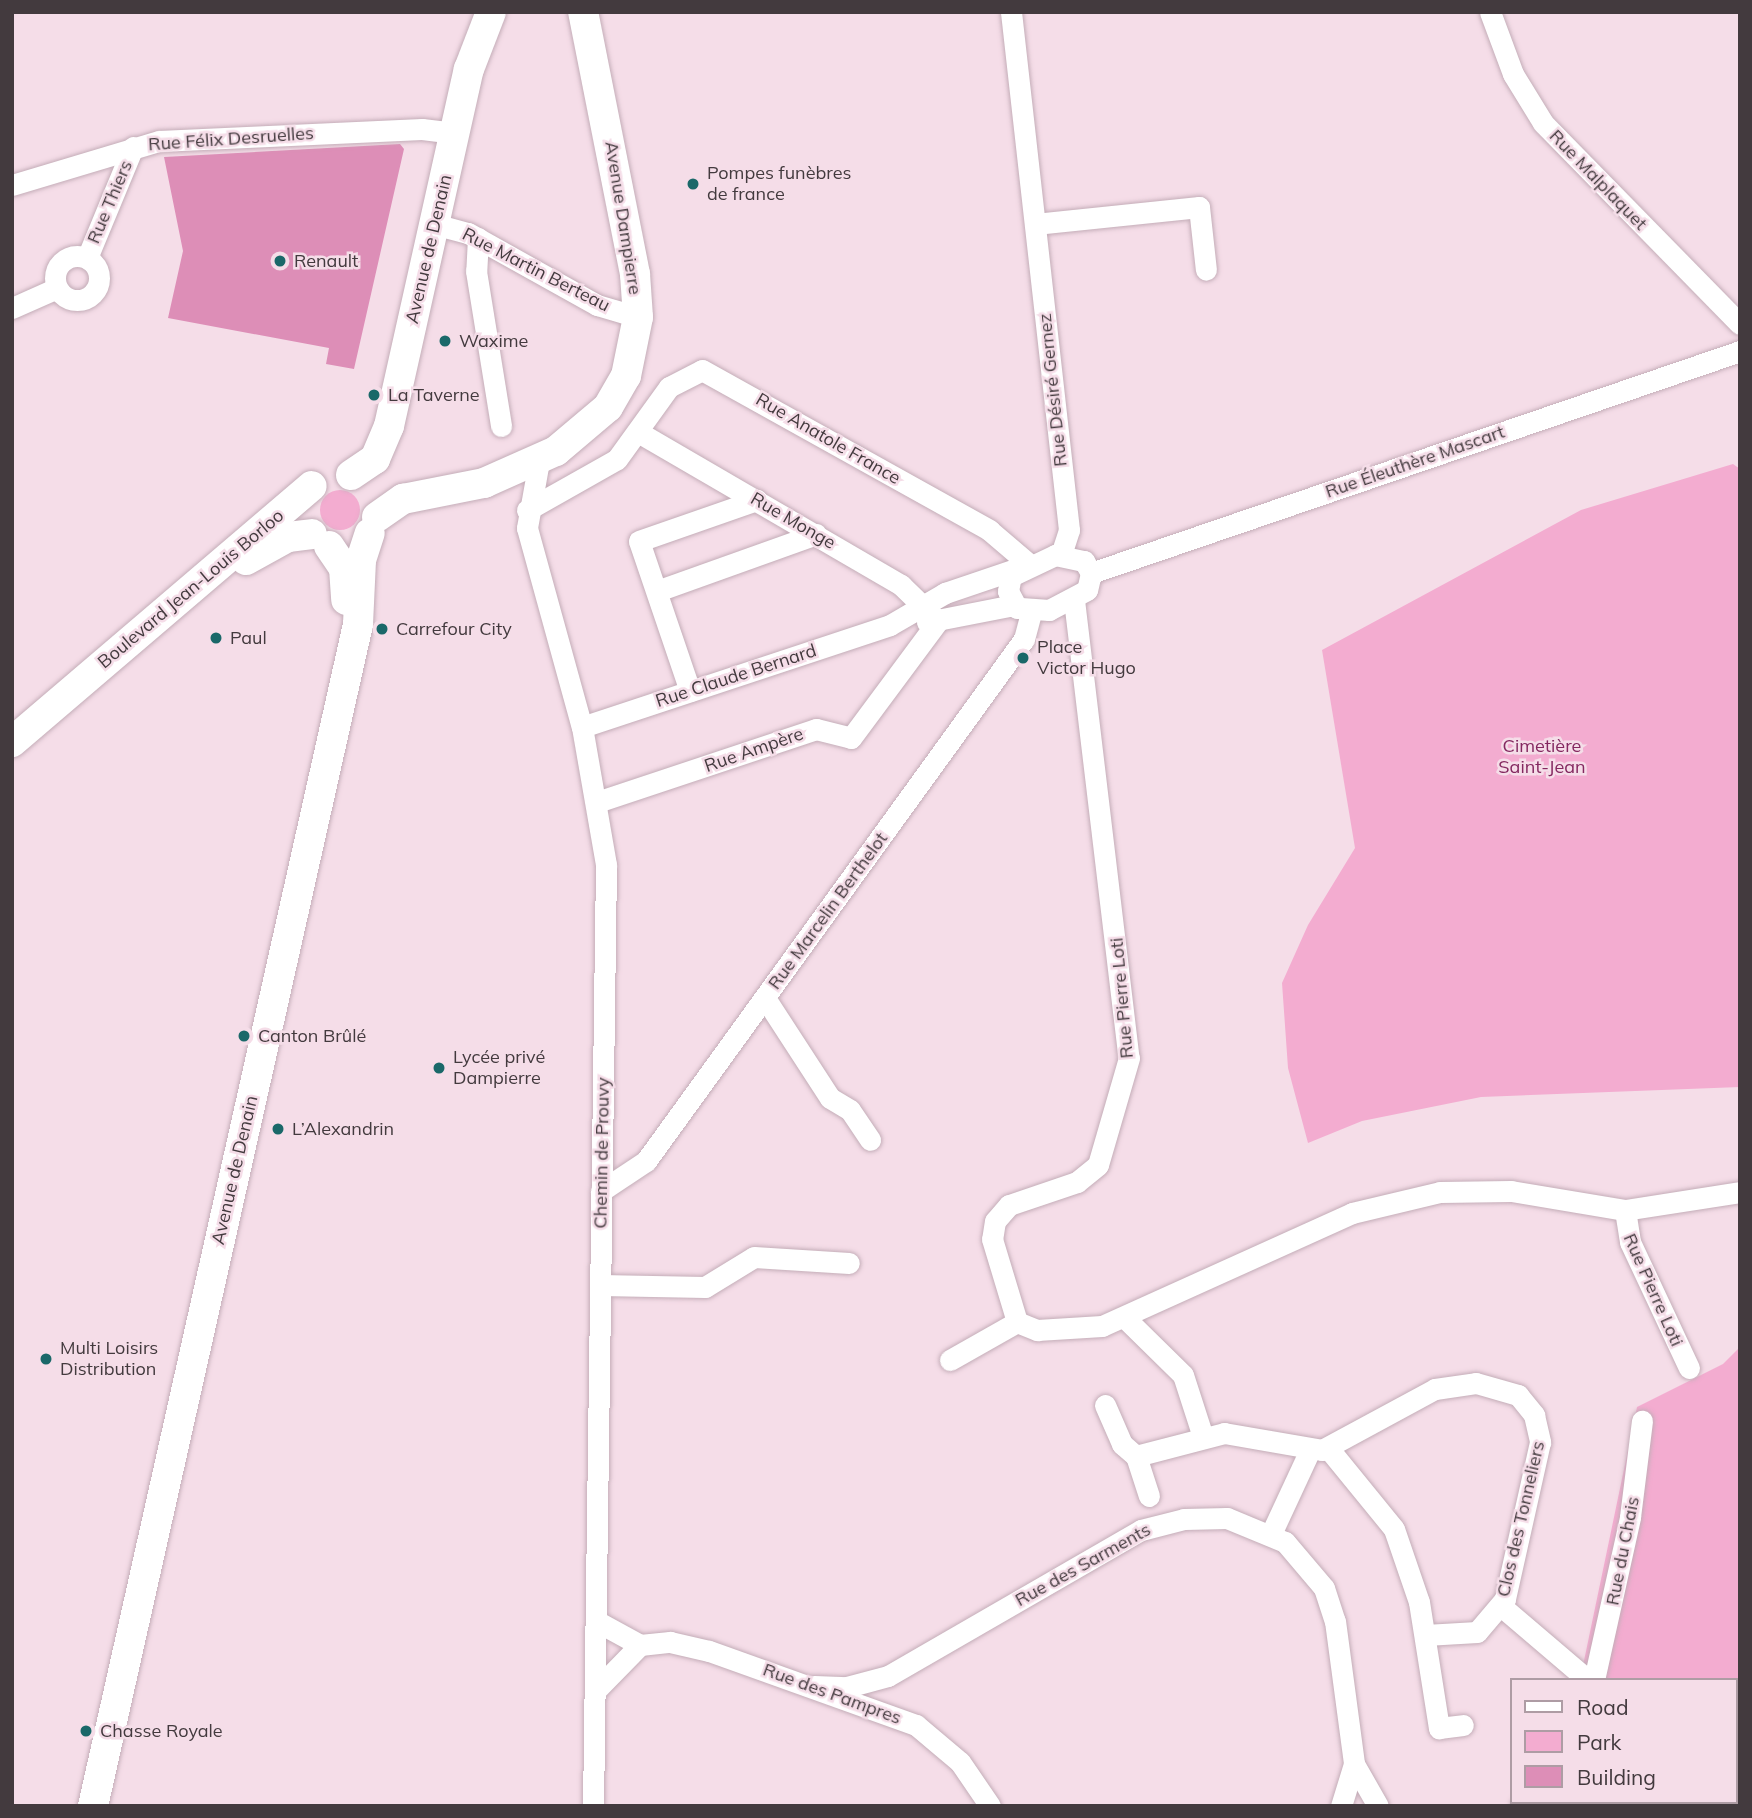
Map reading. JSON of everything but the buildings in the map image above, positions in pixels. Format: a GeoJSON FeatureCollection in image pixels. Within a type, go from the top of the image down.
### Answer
{"type":"FeatureCollection","features":[{"type":"Feature","properties":{"kind":"main road"},"geometry":{"type":"LineString","coordinates":[[469,69],[475,12]]}},
{"type":"Feature","properties":{"kind":"main road","name":"Avenue de Denain"},"geometry":{"type":"LineString","coordinates":[[351,475],[372,463],[386,436],[469,69],[491,12]]}},
{"type":"Feature","properties":{"kind":"main road","name":"Avenue Dampierre"},"geometry":{"type":"LineString","coordinates":[[374,525],[403,499],[477,485],[539,460],[608,407],[630,364],[638,317],[633,260],[595,57],[583,12]]}},
{"type":"Feature","properties":{"kind":"main road"},"geometry":{"type":"LineString","coordinates":[[328,475],[351,475],[372,491],[374,525],[350,546],[321,540],[303,506],[312,486],[328,475]]}},
{"type":"Feature","properties":{"kind":"main road","name":"Boulevard Jean-Louis Borloo"},"geometry":{"type":"LineString","coordinates":[[12,742],[312,486]]}},
{"type":"Feature","properties":{"kind":"main road","name":"Avenue de Denain"},"geometry":{"type":"LineString","coordinates":[[93,1806],[358,624],[361,560],[374,525]]}},
{"type":"Feature","properties":{"kind":"main road","name":"Boulevard Jean-Louis Borloo"},"geometry":{"type":"LineString","coordinates":[[71,694],[107,673],[250,557],[289,537],[321,540]]}},
{"type":"Feature","properties":{"kind":"main road","name":"Avenue de Denain"},"geometry":{"type":"LineString","coordinates":[[79,1806],[346,620],[344,568],[321,540]]}},
{"type":"Feature","properties":{"kind":"street","name":"Avenue Dampierre"},"geometry":{"type":"LineString","coordinates":[[592,12],[595,57]]}},
{"type":"Feature","properties":{"kind":"street","name":"Rue Désiré Gernez"},"geometry":{"type":"LineString","coordinates":[[1011,12],[1069,530],[1061,554]]}},
{"type":"Feature","properties":{"kind":"street","name":"Rue Malplaquet"},"geometry":{"type":"LineString","coordinates":[[1490,12],[1509,65],[1543,123],[1740,324]]}},
{"type":"Feature","properties":{"kind":"street","name":"Rue Félix Desruelles"},"geometry":{"type":"LineString","coordinates":[[12,186],[134,147],[399,130],[455,133]]}},
{"type":"Feature","properties":{"kind":"street","name":"Rue Thiers"},"geometry":{"type":"LineString","coordinates":[[87,258],[134,147]]}},
{"type":"Feature","properties":{"kind":"street"},"geometry":{"type":"LineString","coordinates":[[1035,224],[1199,207],[1206,270]]}},
{"type":"Feature","properties":{"kind":"street","name":"Rue Martin Berteau"},"geometry":{"type":"LineString","coordinates":[[434,224],[478,238],[586,299],[638,317]]}},
{"type":"Feature","properties":{"kind":"street"},"geometry":{"type":"LineString","coordinates":[[478,238],[476,271],[501,426]]}},
{"type":"Feature","properties":{"kind":"street"},"geometry":{"type":"LineString","coordinates":[[87,258],[99,273],[91,296],[72,300],[57,288],[62,262],[87,258]]}},
{"type":"Feature","properties":{"kind":"street"},"geometry":{"type":"LineString","coordinates":[[12,308],[57,288]]}},
{"type":"Feature","properties":{"kind":"street","name":"Rue Éleuthère Mascart"},"geometry":{"type":"LineString","coordinates":[[1091,573],[1740,351]]}},
{"type":"Feature","properties":{"kind":"street","name":"Rue Anatole France"},"geometry":{"type":"LineString","coordinates":[[640,433],[675,380],[709,372],[989,530],[1026,565]]}},
{"type":"Feature","properties":{"kind":"street"},"geometry":{"type":"LineString","coordinates":[[527,510],[608,466],[640,433]]}},
{"type":"Feature","properties":{"kind":"street","name":"Rue Monge"},"geometry":{"type":"LineString","coordinates":[[640,433],[901,585],[938,621]]}},
{"type":"Feature","properties":{"kind":"street","name":"Chemin de Prouvy"},"geometry":{"type":"LineString","coordinates":[[539,460],[527,510],[531,545],[582,727],[597,802],[607,895],[601,1191],[597,1689],[593,1806]]}},
{"type":"Feature","properties":{"kind":"street"},"geometry":{"type":"LineString","coordinates":[[690,691],[639,541],[757,500]]}},
{"type":"Feature","properties":{"kind":"street"},"geometry":{"type":"LineString","coordinates":[[657,591],[816,534]]}},
{"type":"Feature","properties":{"kind":"street"},"geometry":{"type":"LineString","coordinates":[[1061,554],[1081,558],[1091,573],[1087,590],[1074,600],[1023,608],[1009,581],[1026,565],[1061,554]]}},
{"type":"Feature","properties":{"kind":"street","name":"Rue Claude Bernard"},"geometry":{"type":"LineString","coordinates":[[890,625],[922,605],[1026,565]]}},
{"type":"Feature","properties":{"kind":"street","name":"Rue Pierre Loti"},"geometry":{"type":"LineString","coordinates":[[1074,600],[1129,1058],[1098,1165],[1077,1182],[1009,1205],[995,1221],[992,1239],[1017,1322],[1037,1330],[1125,1318],[1311,1230],[1405,1198],[1497,1190],[1625,1210],[1740,1192]]}},
{"type":"Feature","properties":{"kind":"street","name":"Rue Claude Bernard"},"geometry":{"type":"LineString","coordinates":[[582,727],[890,625],[938,621],[1023,608]]}},
{"type":"Feature","properties":{"kind":"street","name":"Rue Marcelin Berthelot"},"geometry":{"type":"LineString","coordinates":[[601,1191],[646,1161],[765,998],[1024,639],[1023,608]]}},
{"type":"Feature","properties":{"kind":"street","name":"Rue Ampère"},"geometry":{"type":"LineString","coordinates":[[597,802],[816,729],[851,738],[938,621]]}},
{"type":"Feature","properties":{"kind":"street"},"geometry":{"type":"LineString","coordinates":[[765,998],[830,1098],[850,1110],[870,1140]]}},
{"type":"Feature","properties":{"kind":"street","name":"Rue Pierre Loti"},"geometry":{"type":"LineString","coordinates":[[1625,1210],[1630,1242],[1689,1368]]}},
{"type":"Feature","properties":{"kind":"street"},"geometry":{"type":"LineString","coordinates":[[600,1285],[705,1286],[754,1257],[849,1263]]}},
{"type":"Feature","properties":{"kind":"street"},"geometry":{"type":"LineString","coordinates":[[1125,1318],[1183,1375],[1203,1437]]}},
{"type":"Feature","properties":{"kind":"street"},"geometry":{"type":"LineString","coordinates":[[950,1360],[1017,1322]]}},
{"type":"Feature","properties":{"kind":"street","name":"Clos des Tonneliers"},"geometry":{"type":"LineString","coordinates":[[1319,1449],[1434,1389],[1492,1385],[1525,1401],[1538,1425],[1539,1452],[1501,1606],[1469,1634],[1425,1635]]}},
{"type":"Feature","properties":{"kind":"street"},"geometry":{"type":"LineString","coordinates":[[1105,1405],[1122,1444],[1136,1456],[1149,1496]]}},
{"type":"Feature","properties":{"kind":"street","name":"Rue du Chais"},"geometry":{"type":"LineString","coordinates":[[1594,1678],[1628,1530],[1642,1421]]}},
{"type":"Feature","properties":{"kind":"street"},"geometry":{"type":"LineString","coordinates":[[1136,1456],[1203,1437],[1241,1434],[1319,1449],[1394,1529],[1425,1635],[1439,1728],[1463,1725]]}},
{"type":"Feature","properties":{"kind":"street"},"geometry":{"type":"LineString","coordinates":[[1271,1534],[1319,1449]]}},
{"type":"Feature","properties":{"kind":"street","name":"Rue des Sarments"},"geometry":{"type":"LineString","coordinates":[[814,1686],[859,1685],[903,1668],[1152,1526],[1216,1517],[1271,1534],[1305,1560],[1329,1598],[1354,1764]]}},
{"type":"Feature","properties":{"kind":"street","name":"Clos des Tonneliers"},"geometry":{"type":"LineString","coordinates":[[1501,1606],[1586,1678]]}},
{"type":"Feature","properties":{"kind":"street","name":"Rue des Pampres"},"geometry":{"type":"LineString","coordinates":[[598,1622],[640,1645],[692,1646],[903,1718],[951,1753],[990,1806]]}},
{"type":"Feature","properties":{"kind":"street"},"geometry":{"type":"LineString","coordinates":[[597,1689],[640,1645]]}},
{"type":"Feature","properties":{"kind":"street"},"geometry":{"type":"LineString","coordinates":[[903,1668],[894,1695],[903,1718]]}},
{"type":"Feature","properties":{"kind":"street"},"geometry":{"type":"LineString","coordinates":[[1341,1806],[1354,1764]]}},
{"type":"Feature","properties":{"kind":"street"},"geometry":{"type":"LineString","coordinates":[[1354,1764],[1378,1806]]}},
{"type":"Feature","properties":{"kind":"green space","name":"Cimetière Saint-Jean"},"geometry":{"type":"Polygon","coordinates":[[[1733,464],[1740,469],[1740,1087],[1481,1097],[1362,1121],[1308,1143],[1288,1068],[1282,983],[1308,925],[1355,848],[1322,650],[1581,510],[1733,464]]]}},
{"type":"Feature","properties":{"kind":"green space"},"geometry":{"type":"Polygon","coordinates":[[[340,490],[354,496],[360,510],[354,524],[340,530],[326,524],[320,510],[326,496],[340,490]]]}},
{"type":"Feature","properties":{"kind":"green space"},"geometry":{"type":"Polygon","coordinates":[[[1740,1347],[1740,1806],[1535,1806],[1738,1804],[1738,1678],[1580,1678],[1637,1407],[1723,1364],[1740,1347]]]}},
{"type":"Feature","properties":{"kind":"place","name":"Pompes funèbres de france"},"geometry":{"type":"Point","coordinates":[693,184]}},
{"type":"Feature","properties":{"kind":"place","name":"Renault"},"geometry":{"type":"Point","coordinates":[280,261]}},
{"type":"Feature","properties":{"kind":"place","name":"Waxime"},"geometry":{"type":"Point","coordinates":[445,341]}},
{"type":"Feature","properties":{"kind":"place","name":"La Taverne"},"geometry":{"type":"Point","coordinates":[374,395]}},
{"type":"Feature","properties":{"kind":"place","name":"Carrefour City"},"geometry":{"type":"Point","coordinates":[382,629]}},
{"type":"Feature","properties":{"kind":"place","name":"Paul"},"geometry":{"type":"Point","coordinates":[216,638]}},
{"type":"Feature","properties":{"kind":"place","name":"Place Victor Hugo"},"geometry":{"type":"Point","coordinates":[1023,658]}},
{"type":"Feature","properties":{"kind":"place","name":"Canton Brûlé"},"geometry":{"type":"Point","coordinates":[244,1036]}},
{"type":"Feature","properties":{"kind":"place","name":"Lycée privé Dampierre"},"geometry":{"type":"Point","coordinates":[439,1068]}},
{"type":"Feature","properties":{"kind":"place","name":"L’Alexandrin"},"geometry":{"type":"Point","coordinates":[278,1129]}},
{"type":"Feature","properties":{"kind":"place","name":"Multi Loisirs Distribution"},"geometry":{"type":"Point","coordinates":[46,1359]}},
{"type":"Feature","properties":{"kind":"place","name":"Chasse Royale"},"geometry":{"type":"Point","coordinates":[86,1731]}}]}
